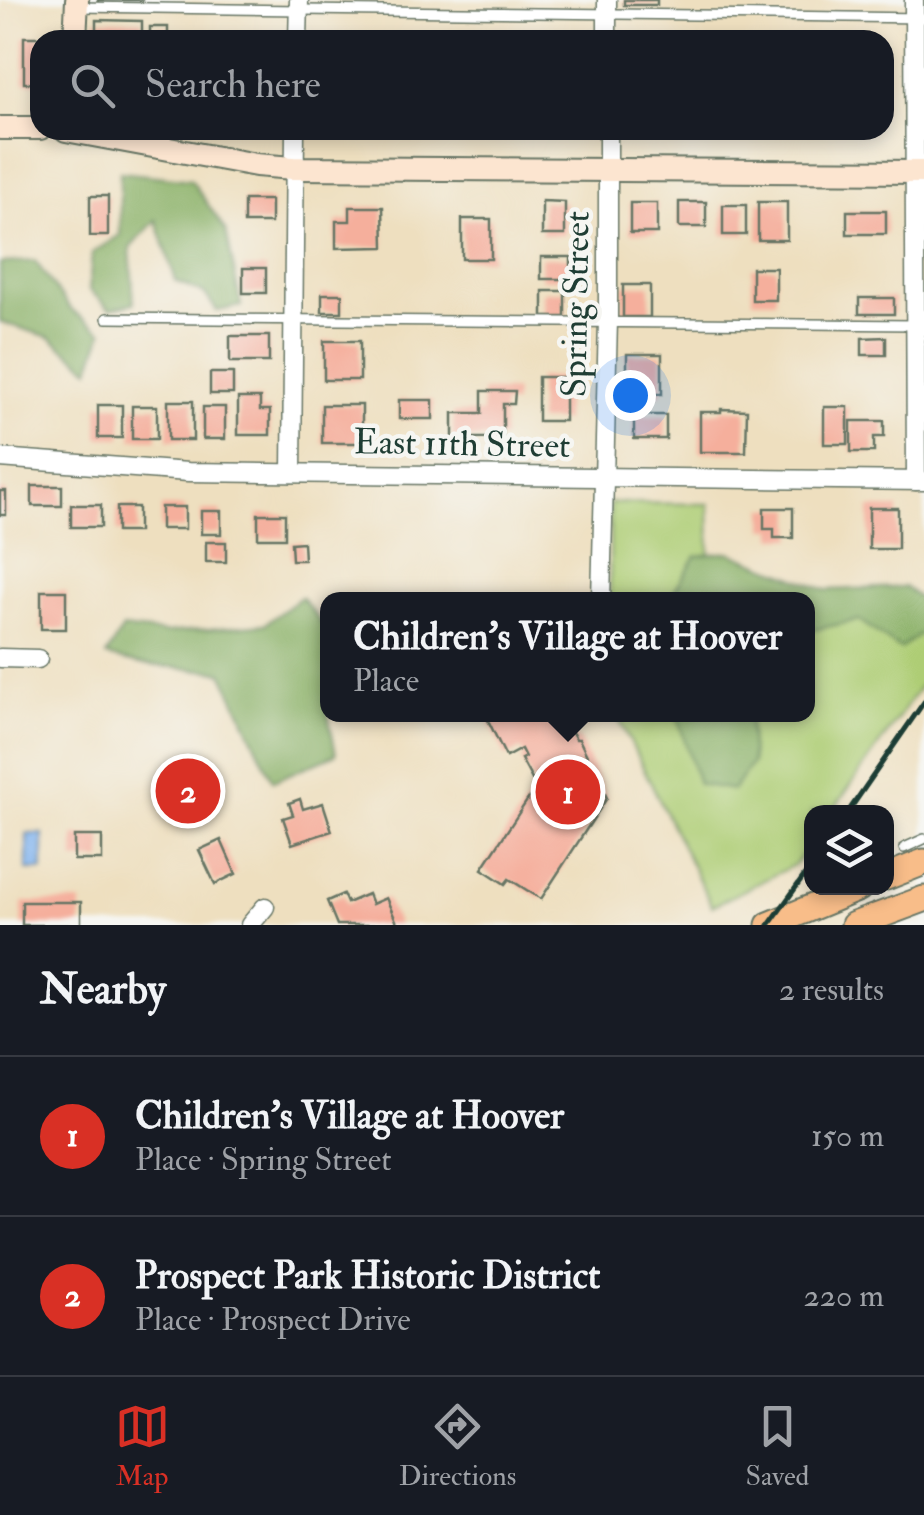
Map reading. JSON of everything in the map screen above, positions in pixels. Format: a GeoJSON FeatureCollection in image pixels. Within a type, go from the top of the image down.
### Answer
{"type":"FeatureCollection","features":[{"type":"Feature","properties":{"kind":"main road"},"geometry":{"type":"LineString","coordinates":[[894,871],[914,855]]}},
{"type":"Feature","properties":{"kind":"main road"},"geometry":{"type":"LineString","coordinates":[[769,925],[842,895]]}},
{"type":"Feature","properties":{"kind":"main road"},"geometry":{"type":"LineString","coordinates":[[854,925],[924,899]]}},
{"type":"Feature","properties":{"kind":"street"},"geometry":{"type":"LineString","coordinates":[[75,30],[76,3]]}},
{"type":"Feature","properties":{"kind":"street"},"geometry":{"type":"LineString","coordinates":[[299,30],[300,5]]}},
{"type":"Feature","properties":{"kind":"street"},"geometry":{"type":"LineString","coordinates":[[917,12],[920,481]]}},
{"type":"Feature","properties":{"kind":"street"},"geometry":{"type":"LineString","coordinates":[[0,128],[30,128]]}},
{"type":"Feature","properties":{"kind":"street"},"geometry":{"type":"LineString","coordinates":[[122,140],[256,165],[294,168],[919,172]]}},
{"type":"Feature","properties":{"kind":"street"},"geometry":{"type":"LineString","coordinates":[[292,473],[295,140]]}},
{"type":"Feature","properties":{"kind":"street","name":"Spring Street"},"geometry":{"type":"LineString","coordinates":[[601,592],[608,140]]}},
{"type":"Feature","properties":{"kind":"street","name":"East 11th Street"},"geometry":{"type":"LineString","coordinates":[[0,458],[188,472],[920,481]]}},
{"type":"Feature","properties":{"kind":"street"},"geometry":{"type":"LineString","coordinates":[[0,658],[38,658]]}},
{"type":"Feature","properties":{"kind":"street"},"geometry":{"type":"LineString","coordinates":[[250,925],[265,907]]}},
{"type":"Feature","properties":{"kind":"lane"},"geometry":{"type":"LineString","coordinates":[[76,3],[917,12]]}},
{"type":"Feature","properties":{"kind":"lane"},"geometry":{"type":"LineString","coordinates":[[107,318],[920,325]]}},
{"type":"Feature","properties":{"kind":"lane"},"geometry":{"type":"LineString","coordinates":[[914,855],[924,839]]}},
{"type":"Feature","properties":{"kind":"green space"},"geometry":{"type":"Polygon","coordinates":[[[120,172],[191,180],[226,231],[241,306],[217,311],[205,294],[176,281],[156,220],[130,248],[134,303],[110,309],[89,290],[92,253],[120,235],[120,172]]]}},
{"type":"Feature","properties":{"kind":"green space"},"geometry":{"type":"Polygon","coordinates":[[[35,261],[71,310],[103,332],[90,369],[49,337],[0,322],[0,263],[35,261]]]}},
{"type":"Feature","properties":{"kind":"green space"},"geometry":{"type":"Polygon","coordinates":[[[610,503],[709,504],[710,561],[792,592],[610,592],[610,503]]]}},
{"type":"Feature","properties":{"kind":"green space"},"geometry":{"type":"Polygon","coordinates":[[[729,552],[826,590],[905,587],[924,602],[924,631],[900,649],[859,620],[815,629],[815,592],[673,592],[696,556],[729,552]]]}},
{"type":"Feature","properties":{"kind":"green space"},"geometry":{"type":"Polygon","coordinates":[[[301,597],[320,622],[320,722],[330,722],[336,754],[273,781],[222,672],[140,664],[106,656],[123,628],[166,633],[265,624],[301,597]]]}},
{"type":"Feature","properties":{"kind":"green space"},"geometry":{"type":"Polygon","coordinates":[[[815,600],[835,608],[924,610],[924,681],[837,805],[804,805],[804,852],[796,864],[712,906],[620,722],[815,722],[815,600]]]}},
{"type":"Feature","properties":{"kind":"green space"},"geometry":{"type":"Polygon","coordinates":[[[679,722],[749,722],[752,763],[733,790],[698,784],[679,722]]]}},
{"type":"Feature","properties":{"kind":"water"},"geometry":{"type":"Polygon","coordinates":[[[27,834],[43,834],[43,870],[27,870],[27,834]]]}},
{"type":"Feature","properties":{"kind":"building"},"geometry":{"type":"Polygon","coordinates":[[[98,0],[142,0],[142,4],[98,4],[98,0]]]}},
{"type":"Feature","properties":{"kind":"building"},"geometry":{"type":"Polygon","coordinates":[[[624,0],[657,0],[657,5],[624,5],[624,0]]]}},
{"type":"Feature","properties":{"kind":"building"},"geometry":{"type":"Polygon","coordinates":[[[96,20],[142,21],[142,30],[96,30],[96,20]]]}},
{"type":"Feature","properties":{"kind":"building"},"geometry":{"type":"Polygon","coordinates":[[[24,37],[30,37],[30,83],[24,83],[24,37]]]}},
{"type":"Feature","properties":{"kind":"building"},"geometry":{"type":"Polygon","coordinates":[[[90,196],[108,196],[108,236],[90,236],[90,196]]]}},
{"type":"Feature","properties":{"kind":"building"},"geometry":{"type":"Polygon","coordinates":[[[244,200],[271,200],[271,223],[244,223],[244,200]]]}},
{"type":"Feature","properties":{"kind":"building"},"geometry":{"type":"Polygon","coordinates":[[[542,201],[565,202],[565,235],[542,235],[542,201]]]}},
{"type":"Feature","properties":{"kind":"building"},"geometry":{"type":"Polygon","coordinates":[[[679,202],[706,202],[706,227],[679,227],[679,202]]]}},
{"type":"Feature","properties":{"kind":"building"},"geometry":{"type":"Polygon","coordinates":[[[758,202],[787,202],[787,240],[758,240],[758,202]]]}},
{"type":"Feature","properties":{"kind":"building"},"geometry":{"type":"Polygon","coordinates":[[[630,203],[657,203],[657,233],[630,233],[630,203]]]}},
{"type":"Feature","properties":{"kind":"building"},"geometry":{"type":"Polygon","coordinates":[[[723,205],[746,205],[746,235],[723,235],[723,205]]]}},
{"type":"Feature","properties":{"kind":"building"},"geometry":{"type":"Polygon","coordinates":[[[350,207],[383,207],[384,247],[336,248],[336,221],[350,221],[350,207]]]}},
{"type":"Feature","properties":{"kind":"building"},"geometry":{"type":"Polygon","coordinates":[[[847,211],[886,211],[886,234],[847,234],[847,211]]]}},
{"type":"Feature","properties":{"kind":"building"},"geometry":{"type":"Polygon","coordinates":[[[462,219],[491,219],[491,259],[462,259],[462,219]]]}},
{"type":"Feature","properties":{"kind":"building"},"geometry":{"type":"Polygon","coordinates":[[[541,257],[571,257],[571,279],[541,279],[541,257]]]}},
{"type":"Feature","properties":{"kind":"building"},"geometry":{"type":"Polygon","coordinates":[[[243,268],[266,268],[266,293],[243,293],[243,268]]]}},
{"type":"Feature","properties":{"kind":"building"},"geometry":{"type":"Polygon","coordinates":[[[752,268],[776,268],[776,300],[752,300],[752,268]]]}},
{"type":"Feature","properties":{"kind":"building"},"geometry":{"type":"Polygon","coordinates":[[[623,285],[650,285],[650,317],[623,317],[623,285]]]}},
{"type":"Feature","properties":{"kind":"building"},"geometry":{"type":"Polygon","coordinates":[[[543,291],[565,291],[565,317],[543,317],[543,291]]]}},
{"type":"Feature","properties":{"kind":"building"},"geometry":{"type":"Polygon","coordinates":[[[322,294],[342,294],[342,312],[322,312],[322,294]]]}},
{"type":"Feature","properties":{"kind":"building"},"geometry":{"type":"Polygon","coordinates":[[[859,298],[894,298],[894,314],[859,314],[859,298]]]}},
{"type":"Feature","properties":{"kind":"building"},"geometry":{"type":"Polygon","coordinates":[[[230,336],[269,336],[269,362],[230,362],[230,336]]]}},
{"type":"Feature","properties":{"kind":"building"},"geometry":{"type":"Polygon","coordinates":[[[886,337],[886,355],[862,355],[862,338],[886,337]]]}},
{"type":"Feature","properties":{"kind":"building"},"geometry":{"type":"Polygon","coordinates":[[[324,341],[360,341],[360,380],[324,380],[324,341]]]}},
{"type":"Feature","properties":{"kind":"building"},"geometry":{"type":"Polygon","coordinates":[[[627,354],[662,354],[662,394],[627,394],[627,354]]]}},
{"type":"Feature","properties":{"kind":"building"},"geometry":{"type":"Polygon","coordinates":[[[210,373],[233,373],[233,394],[210,394],[210,373]]]}},
{"type":"Feature","properties":{"kind":"building"},"geometry":{"type":"Polygon","coordinates":[[[538,377],[565,377],[565,421],[538,421],[538,377]]]}},
{"type":"Feature","properties":{"kind":"building"},"geometry":{"type":"Polygon","coordinates":[[[482,391],[515,391],[514,404],[503,404],[503,438],[453,438],[453,413],[482,413],[482,391]]]}},
{"type":"Feature","properties":{"kind":"building"},"geometry":{"type":"Polygon","coordinates":[[[238,398],[260,398],[260,410],[270,410],[270,435],[238,435],[238,398]]]}},
{"type":"Feature","properties":{"kind":"building"},"geometry":{"type":"Polygon","coordinates":[[[399,400],[433,400],[433,419],[399,419],[399,400]]]}},
{"type":"Feature","properties":{"kind":"building"},"geometry":{"type":"Polygon","coordinates":[[[168,401],[193,401],[193,440],[168,440],[168,401]]]}},
{"type":"Feature","properties":{"kind":"building"},"geometry":{"type":"Polygon","coordinates":[[[98,405],[122,405],[122,438],[98,438],[98,405]]]}},
{"type":"Feature","properties":{"kind":"building"},"geometry":{"type":"Polygon","coordinates":[[[322,405],[362,405],[362,443],[322,443],[322,405]]]}},
{"type":"Feature","properties":{"kind":"building"},"geometry":{"type":"Polygon","coordinates":[[[132,406],[157,406],[157,439],[132,439],[132,406]]]}},
{"type":"Feature","properties":{"kind":"building"},"geometry":{"type":"Polygon","coordinates":[[[203,407],[225,407],[225,439],[203,439],[203,407]]]}},
{"type":"Feature","properties":{"kind":"building"},"geometry":{"type":"Polygon","coordinates":[[[824,407],[848,407],[848,444],[824,444],[824,407]]]}},
{"type":"Feature","properties":{"kind":"building"},"geometry":{"type":"Polygon","coordinates":[[[747,410],[746,452],[700,452],[700,412],[747,410]]]}},
{"type":"Feature","properties":{"kind":"building"},"geometry":{"type":"Polygon","coordinates":[[[634,415],[666,415],[666,439],[634,439],[634,415]]]}},
{"type":"Feature","properties":{"kind":"building"},"geometry":{"type":"Polygon","coordinates":[[[851,421],[884,421],[884,437],[874,437],[874,452],[851,452],[851,421]]]}},
{"type":"Feature","properties":{"kind":"building"},"geometry":{"type":"Polygon","coordinates":[[[32,486],[62,486],[62,506],[32,506],[32,486]]]}},
{"type":"Feature","properties":{"kind":"building"},"geometry":{"type":"Polygon","coordinates":[[[0,491],[6,491],[6,515],[0,515],[0,491]]]}},
{"type":"Feature","properties":{"kind":"building"},"geometry":{"type":"Polygon","coordinates":[[[71,505],[101,505],[101,527],[71,527],[71,505]]]}},
{"type":"Feature","properties":{"kind":"building"},"geometry":{"type":"Polygon","coordinates":[[[117,507],[138,507],[138,532],[117,532],[117,507]]]}},
{"type":"Feature","properties":{"kind":"building"},"geometry":{"type":"Polygon","coordinates":[[[161,507],[185,507],[185,529],[161,529],[161,507]]]}},
{"type":"Feature","properties":{"kind":"building"},"geometry":{"type":"Polygon","coordinates":[[[764,508],[793,508],[793,538],[774,538],[774,529],[764,529],[764,508]]]}},
{"type":"Feature","properties":{"kind":"building"},"geometry":{"type":"Polygon","coordinates":[[[869,508],[898,508],[898,549],[869,549],[869,508]]]}},
{"type":"Feature","properties":{"kind":"building"},"geometry":{"type":"Polygon","coordinates":[[[201,511],[221,511],[221,534],[201,534],[201,511]]]}},
{"type":"Feature","properties":{"kind":"building"},"geometry":{"type":"Polygon","coordinates":[[[258,514],[285,514],[285,538],[258,538],[258,514]]]}},
{"type":"Feature","properties":{"kind":"building"},"geometry":{"type":"Polygon","coordinates":[[[206,542],[226,542],[226,562],[206,562],[206,542]]]}},
{"type":"Feature","properties":{"kind":"building"},"geometry":{"type":"Polygon","coordinates":[[[303,542],[304,560],[292,560],[291,543],[303,542]]]}},
{"type":"Feature","properties":{"kind":"building"},"geometry":{"type":"Polygon","coordinates":[[[41,591],[66,591],[66,629],[41,629],[41,591]]]}},
{"type":"Feature","properties":{"kind":"building"},"geometry":{"type":"Polygon","coordinates":[[[489,722],[566,722],[579,739],[607,798],[541,899],[509,879],[505,884],[482,869],[536,787],[521,759],[525,757],[521,749],[506,757],[489,722]]]}},
{"type":"Feature","properties":{"kind":"building"},"geometry":{"type":"Polygon","coordinates":[[[300,799],[303,809],[323,803],[332,831],[292,844],[283,818],[293,815],[289,803],[300,799]]]}},
{"type":"Feature","properties":{"kind":"building"},"geometry":{"type":"Polygon","coordinates":[[[74,836],[102,836],[102,860],[74,860],[74,836]]]}},
{"type":"Feature","properties":{"kind":"building"},"geometry":{"type":"Polygon","coordinates":[[[221,840],[236,874],[215,884],[199,850],[221,840]]]}},
{"type":"Feature","properties":{"kind":"building"},"geometry":{"type":"Polygon","coordinates":[[[343,894],[347,903],[368,894],[372,904],[386,898],[398,925],[337,925],[327,901],[343,894]]]}},
{"type":"Feature","properties":{"kind":"building"},"geometry":{"type":"Polygon","coordinates":[[[22,902],[81,902],[81,925],[22,925],[22,902]]]}},
{"type":"Feature","properties":{"kind":"railway"},"geometry":{"type":"LineString","coordinates":[[853,805],[924,702]]}},
{"type":"Feature","properties":{"kind":"railway"},"geometry":{"type":"LineString","coordinates":[[769,925],[804,876]]}},
{"type":"Feature","properties":{"kind":"place","name":"Prospect Park Historic District"},"geometry":{"type":"Point","coordinates":[188,791]}},
{"type":"Feature","properties":{"kind":"place","name":"Children's Village at Hoover"},"geometry":{"type":"Point","coordinates":[568,792]}}]}
